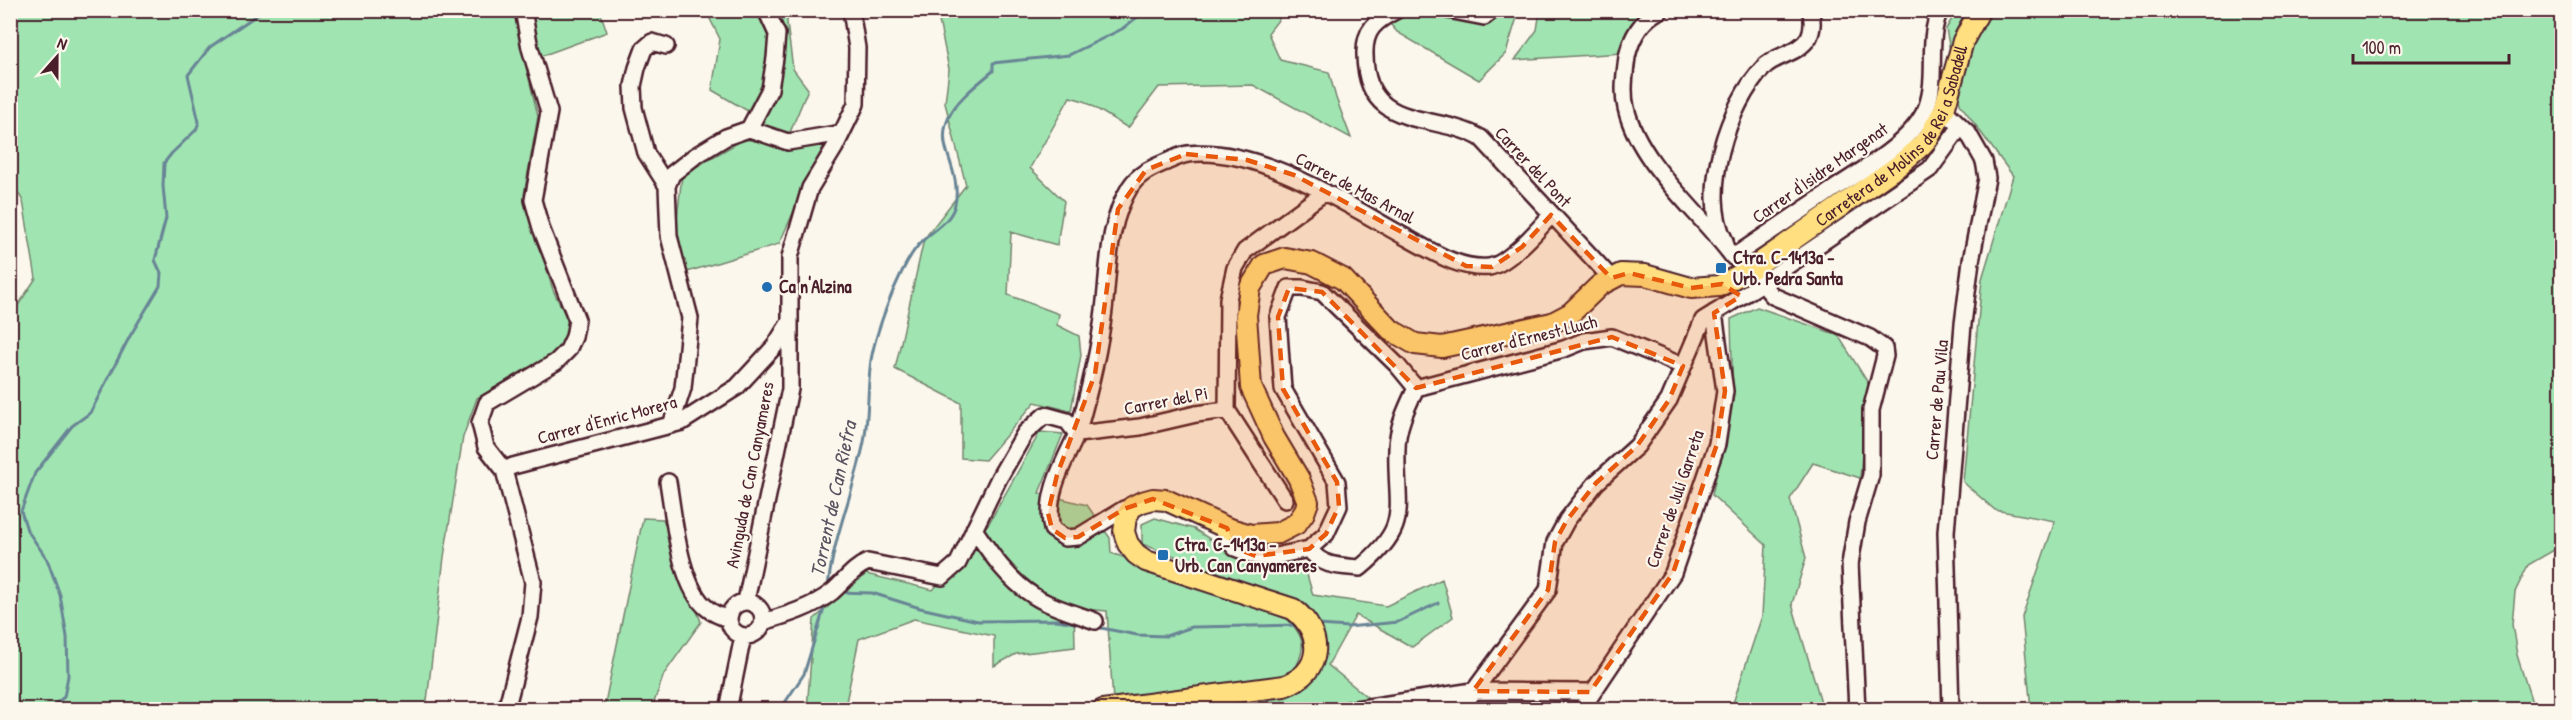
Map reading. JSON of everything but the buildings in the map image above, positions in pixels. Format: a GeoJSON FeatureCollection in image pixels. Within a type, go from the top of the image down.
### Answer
{"type":"FeatureCollection","features":[{"type":"Feature","properties":{"kind":"main road","name":"Carretera de Molins de Rei a Sabadell"},"geometry":{"type":"LineString","coordinates":[[1732,285],[1758,276],[1911,155],[1929,137],[1944,111],[1959,51],[1980,10]]}},
{"type":"Feature","properties":{"kind":"main road"},"geometry":{"type":"LineString","coordinates":[[1102,710],[1284,686],[1294,682],[1312,664],[1316,653],[1311,628],[1293,609],[1146,561],[1128,544],[1124,532],[1125,517],[1132,507],[1153,499],[1166,500],[1227,528],[1251,535],[1278,534],[1296,524],[1304,513],[1308,502],[1299,479],[1274,437],[1251,387],[1246,315],[1250,288],[1264,265],[1285,258],[1312,263],[1343,279],[1391,330],[1415,344],[1442,347],[1552,323],[1571,313],[1589,294],[1611,278],[1629,273],[1691,288],[1732,285]]}},
{"type":"Feature","properties":{"kind":"street"},"geometry":{"type":"LineString","coordinates":[[506,710],[530,617],[533,582],[504,470],[486,447],[480,423],[487,403],[556,362],[568,350],[574,337],[577,320],[540,228],[533,200],[549,112],[530,48],[523,10]]}},
{"type":"Feature","properties":{"kind":"street"},"geometry":{"type":"LineString","coordinates":[[748,129],[770,89],[775,58],[777,34],[766,10]]}},
{"type":"Feature","properties":{"kind":"street","name":"Avinguda de Can Canyameres"},"geometry":{"type":"LineString","coordinates":[[746,602],[790,389],[790,257],[810,188],[856,104],[856,48],[851,10]]}},
{"type":"Feature","properties":{"kind":"street","name":"Carrer del Pont"},"geometry":{"type":"LineString","coordinates":[[1397,10],[1380,19],[1364,39],[1365,74],[1380,103],[1409,118],[1464,128],[1481,138],[1611,278]]}},
{"type":"Feature","properties":{"kind":"street"},"geometry":{"type":"LineString","coordinates":[[1448,10],[1484,17],[1493,10]]}},
{"type":"Feature","properties":{"kind":"street"},"geometry":{"type":"LineString","coordinates":[[1661,10],[1654,13],[1639,28],[1630,45],[1624,77],[1625,107],[1640,144],[1733,257],[1745,260],[1773,296],[1870,338],[1884,348],[1885,356],[1871,410],[1871,474],[1857,522],[1850,564],[1857,710]]}},
{"type":"Feature","properties":{"kind":"street"},"geometry":{"type":"LineString","coordinates":[[1460,710],[1548,590],[1555,542],[1567,520],[1596,483],[1637,446],[1669,400],[1703,320],[1714,313],[1732,285],[1733,257],[1722,236],[1716,217],[1716,177],[1725,130],[1765,66],[1790,54],[1809,37],[1813,18],[1810,10]]}},
{"type":"Feature","properties":{"kind":"street","name":"Carrer d'Isidre Margenat"},"geometry":{"type":"LineString","coordinates":[[1733,257],[1885,154],[1912,130],[1921,119],[1929,99],[1933,33],[1940,10]]}},
{"type":"Feature","properties":{"kind":"street"},"geometry":{"type":"LineString","coordinates":[[666,46],[652,42],[644,49],[633,86],[634,108],[646,153],[667,186]]}},
{"type":"Feature","properties":{"kind":"street","name":"Carrer de Pau Vila"},"geometry":{"type":"LineString","coordinates":[[1944,111],[1961,126],[1984,161],[1987,178],[1971,261],[1964,313],[1946,532],[1951,710]]}},
{"type":"Feature","properties":{"kind":"street"},"geometry":{"type":"LineString","coordinates":[[1758,276],[1930,169],[1961,126]]}},
{"type":"Feature","properties":{"kind":"street"},"geometry":{"type":"LineString","coordinates":[[671,424],[682,388],[690,318],[669,236],[667,186],[672,174],[695,156],[726,137],[748,129],[788,142],[842,133]]}},
{"type":"Feature","properties":{"kind":"street","name":"Carrer de Mas Arnal"},"geometry":{"type":"LineString","coordinates":[[1077,434],[1095,374],[1110,250],[1118,209],[1131,185],[1146,170],[1186,154],[1212,154],[1247,160],[1294,175],[1420,245],[1466,266],[1492,267],[1522,247],[1551,215]]}},
{"type":"Feature","properties":{"kind":"street"},"geometry":{"type":"LineString","coordinates":[[1227,410],[1228,299],[1235,268],[1245,251],[1325,192]]}},
{"type":"Feature","properties":{"kind":"street"},"geometry":{"type":"LineString","coordinates":[[1227,528],[1228,540],[1235,548],[1256,556],[1271,557],[1309,549],[1326,534],[1339,506],[1337,482],[1283,389],[1278,317],[1289,288],[1322,292],[1397,365],[1416,388],[1403,415],[1397,448],[1398,522],[1381,550],[1360,568],[1329,566],[1315,557],[1309,549]]}},
{"type":"Feature","properties":{"kind":"street","name":"Carrer de Juli Garreta"},"geometry":{"type":"LineString","coordinates":[[1581,710],[1590,692],[1673,573],[1717,444],[1725,391],[1714,313]]}},
{"type":"Feature","properties":{"kind":"street","name":"Carrer d'Enric Morera"},"geometry":{"type":"LineString","coordinates":[[504,470],[513,465],[682,422],[737,387],[774,347],[790,322]]}},
{"type":"Feature","properties":{"kind":"street","name":"Carrer d'Ernest Lluch"},"geometry":{"type":"LineString","coordinates":[[1416,388],[1564,349],[1584,341],[1612,337],[1683,366]]}},
{"type":"Feature","properties":{"kind":"street","name":"Carrer del Pi"},"geometry":{"type":"LineString","coordinates":[[1077,434],[1140,427],[1196,414],[1227,410],[1285,500]]}},
{"type":"Feature","properties":{"kind":"street"},"geometry":{"type":"LineString","coordinates":[[763,622],[794,614],[832,592],[857,567],[868,562],[942,578],[958,563],[999,478],[1025,433],[1045,416],[1067,421],[1077,434],[1057,476],[1048,513],[1052,529],[1065,538],[1078,537],[1101,521],[1132,507]]}},
{"type":"Feature","properties":{"kind":"street"},"geometry":{"type":"LineString","coordinates":[[668,482],[677,534],[690,583],[696,596],[707,609],[729,619]]}},
{"type":"Feature","properties":{"kind":"street"},"geometry":{"type":"LineString","coordinates":[[1101,521],[1113,524],[1124,532]]}},
{"type":"Feature","properties":{"kind":"street"},"geometry":{"type":"LineString","coordinates":[[974,529],[1006,573],[1034,596],[1095,621]]}},
{"type":"Feature","properties":{"kind":"street"},"geometry":{"type":"LineString","coordinates":[[746,602],[757,605],[761,610],[763,622],[756,633],[743,636],[733,630],[729,619],[734,607],[746,602]]}},
{"type":"Feature","properties":{"kind":"street"},"geometry":{"type":"LineString","coordinates":[[728,710],[743,636]]}},
{"type":"Feature","properties":{"kind":"street"},"geometry":{"type":"LineString","coordinates":[[1349,710],[1473,691],[1590,692]]}},
{"type":"Feature","properties":{"kind":"highlighted area"},"geometry":{"type":"Polygon","coordinates":[[[1186,154],[1247,160],[1294,175],[1466,266],[1492,267],[1522,247],[1551,215],[1611,278],[1629,273],[1691,288],[1722,284],[1741,296],[1714,313],[1725,391],[1717,444],[1673,573],[1590,692],[1473,691],[1548,590],[1555,542],[1567,520],[1596,483],[1637,446],[1669,400],[1683,366],[1612,337],[1416,388],[1322,292],[1289,288],[1278,317],[1283,389],[1337,482],[1339,506],[1326,534],[1309,549],[1256,556],[1235,548],[1227,528],[1153,499],[1124,509],[1078,537],[1065,538],[1052,529],[1048,513],[1057,475],[1095,374],[1118,209],[1146,170],[1186,154]]]}},
{"type":"Feature","properties":{"kind":"green space"},"geometry":{"type":"Polygon","coordinates":[[[12,10],[600,11],[607,32],[525,62],[538,116],[524,195],[553,290],[571,327],[559,351],[477,398],[463,437],[444,557],[426,709],[11,709],[10,625],[14,597],[10,580],[11,316],[36,278],[23,201],[11,181],[12,10]]]}},
{"type":"Feature","properties":{"kind":"green space"},"geometry":{"type":"Polygon","coordinates":[[[872,10],[1285,11],[1268,33],[1280,60],[1329,72],[1351,138],[1253,85],[1159,87],[1128,128],[1084,101],[1070,97],[1030,168],[1064,201],[1057,245],[1011,232],[1008,295],[1059,314],[1057,325],[1079,336],[1081,355],[1071,411],[1035,402],[985,460],[961,458],[961,403],[895,369],[924,239],[966,185],[945,103],[949,69],[937,11],[872,10]]]}},
{"type":"Feature","properties":{"kind":"green space"},"geometry":{"type":"Polygon","coordinates":[[[1957,10],[2561,11],[2561,546],[2528,565],[2515,592],[2512,624],[2517,655],[2534,709],[2031,709],[2022,617],[2055,521],[1995,510],[1963,482],[1982,279],[2013,176],[1960,104],[1946,29],[1957,10]]]}},
{"type":"Feature","properties":{"kind":"green space"},"geometry":{"type":"Polygon","coordinates":[[[706,11],[788,11],[787,23],[793,69],[808,89],[784,147],[794,149],[824,145],[779,244],[687,272],[676,228],[682,175],[744,139],[755,141],[765,121],[712,90],[720,39],[706,11]]]}},
{"type":"Feature","properties":{"kind":"green space"},"geometry":{"type":"Polygon","coordinates":[[[1379,11],[1519,11],[1506,53],[1479,80],[1397,32],[1379,11]]]}},
{"type":"Feature","properties":{"kind":"green space"},"geometry":{"type":"Polygon","coordinates":[[[1540,11],[1663,11],[1623,53],[1515,60],[1537,30],[1540,11]]]}},
{"type":"Feature","properties":{"kind":"green space"},"geometry":{"type":"Polygon","coordinates":[[[1757,307],[1838,335],[1868,383],[1860,478],[1813,463],[1790,499],[1806,558],[1792,604],[1823,709],[1731,709],[1762,616],[1766,545],[1712,495],[1733,401],[1731,319],[1757,307]]]}},
{"type":"Feature","properties":{"kind":"green space"},"geometry":{"type":"Polygon","coordinates":[[[1040,432],[1063,434],[1039,493],[1087,505],[1110,538],[1111,553],[1281,612],[1295,628],[1302,641],[1301,656],[1291,676],[1113,701],[1107,611],[1074,608],[1075,647],[1016,654],[994,666],[994,636],[914,619],[859,639],[846,702],[848,709],[807,710],[814,619],[866,574],[933,590],[989,523],[1040,432]]]}},
{"type":"Feature","properties":{"kind":"green space"},"geometry":{"type":"Polygon","coordinates":[[[643,518],[663,519],[701,622],[664,674],[652,708],[657,709],[606,710],[604,708],[643,518]]]}},
{"type":"Feature","properties":{"kind":"green space"},"geometry":{"type":"Polygon","coordinates":[[[1155,518],[1194,529],[1241,559],[1305,568],[1313,595],[1386,606],[1442,579],[1453,617],[1412,647],[1356,615],[1328,665],[1382,709],[1233,709],[1232,703],[1308,683],[1317,646],[1296,601],[1142,544],[1142,524],[1155,518]]]}},
{"type":"Feature","properties":{"kind":"waterway"},"geometry":{"type":"LineString","coordinates":[[48,710],[64,697],[68,676],[67,637],[60,595],[47,559],[27,530],[21,511],[35,473],[72,426],[90,413],[130,336],[160,286],[161,273],[155,260],[166,218],[163,186],[164,163],[196,130],[199,122],[188,75],[210,47],[264,10]]}},
{"type":"Feature","properties":{"kind":"waterway","name":"Torrent de Can Riefra"},"geometry":{"type":"LineString","coordinates":[[828,587],[834,550],[864,442],[871,360],[880,325],[893,291],[910,257],[922,242],[949,217],[955,204],[955,179],[945,141],[945,129],[949,117],[963,97],[993,71],[993,63],[1069,55],[1122,29],[1146,10]]}},
{"type":"Feature","properties":{"kind":"waterway"},"geometry":{"type":"LineString","coordinates":[[839,592],[872,593],[920,608],[978,621],[1057,620],[1086,625]]}},
{"type":"Feature","properties":{"kind":"waterway","name":"Torrent de Can Riefra"},"geometry":{"type":"LineString","coordinates":[[780,710],[804,674],[826,602]]}},
{"type":"Feature","properties":{"kind":"waterway"},"geometry":{"type":"LineString","coordinates":[[1319,625],[1348,627],[1398,622],[1438,603]]}},
{"type":"Feature","properties":{"kind":"waterway"},"geometry":{"type":"LineString","coordinates":[[1096,627],[1137,635],[1166,636],[1192,627],[1300,625]]}},
{"type":"Feature","properties":{"kind":"place","name":"Ctra. C-1413a - Urb. Pedra Santa"},"geometry":{"type":"Point","coordinates":[1721,268]}},
{"type":"Feature","properties":{"kind":"place","name":"Ca n'Alzina"},"geometry":{"type":"Point","coordinates":[767,287]}},
{"type":"Feature","properties":{"kind":"place","name":"Ctra. C-1413a - Urb. Can Canyameres"},"geometry":{"type":"Point","coordinates":[1163,555]}}]}
